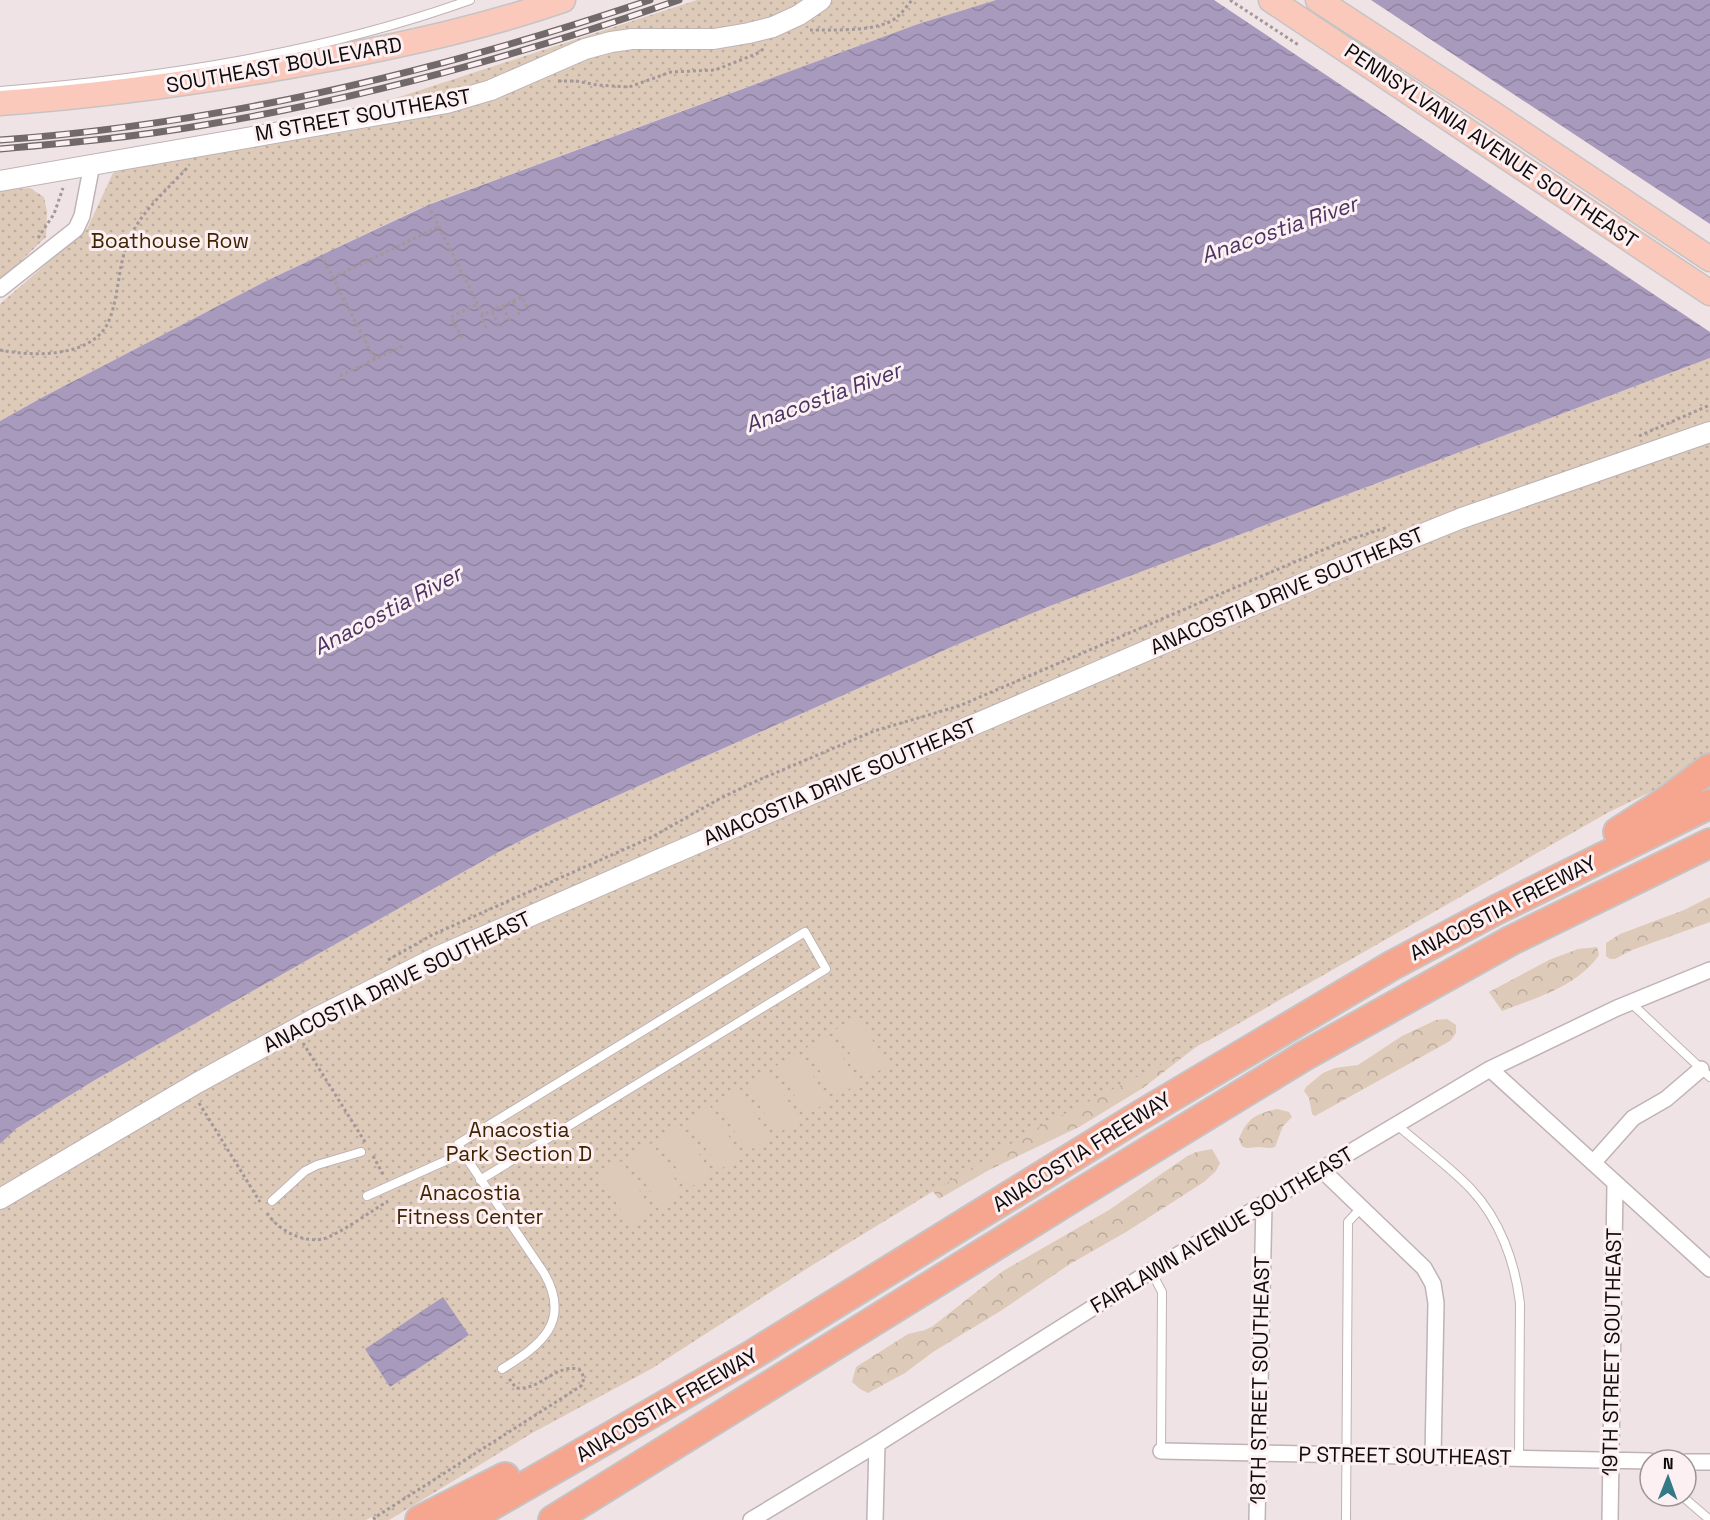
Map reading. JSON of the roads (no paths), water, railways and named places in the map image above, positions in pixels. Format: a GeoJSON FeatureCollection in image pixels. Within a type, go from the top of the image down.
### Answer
{"type":"FeatureCollection","features":[{"type":"Feature","properties":{"kind":"highway"},"geometry":{"type":"LineString","coordinates":[[1496,910],[1651,811],[1710,768]]}},
{"type":"Feature","properties":{"kind":"highway","name":"ANACOSTIA FREEWAY"},"geometry":{"type":"LineString","coordinates":[[466,1520],[752,1355],[1288,1026],[1391,966],[1496,910],[1710,804]]}},
{"type":"Feature","properties":{"kind":"highway","name":"ANACOSTIA FREEWAY"},"geometry":{"type":"LineString","coordinates":[[553,1520],[1304,1056],[1460,968],[1566,912],[1710,843]]}},
{"type":"Feature","properties":{"kind":"highway"},"geometry":{"type":"LineString","coordinates":[[1566,912],[1710,859]]}},
{"type":"Feature","properties":{"kind":"highway"},"geometry":{"type":"LineString","coordinates":[[420,1520],[752,1355]]}},
{"type":"Feature","properties":{"kind":"highway"},"geometry":{"type":"LineString","coordinates":[[540,1520],[646,1463]]}},
{"type":"Feature","properties":{"kind":"main road","name":"SOUTHEAST BOULEVARD"},"geometry":{"type":"LineString","coordinates":[[0,104],[152,88],[301,64],[449,33],[563,0]]}},
{"type":"Feature","properties":{"kind":"main road","name":"PENNSYLVANIA AVENUE SOUTHEAST"},"geometry":{"type":"LineString","coordinates":[[1271,0],[1710,293]]}},
{"type":"Feature","properties":{"kind":"main road","name":"PENNSYLVANIA AVENUE SOUTHEAST"},"geometry":{"type":"LineString","coordinates":[[1318,0],[1710,259]]}},
{"type":"Feature","properties":{"kind":"street","name":"M STREET SOUTHEAST"},"geometry":{"type":"LineString","coordinates":[[0,181],[447,103],[491,90],[585,50],[611,42],[632,39],[714,39],[749,33],[773,27],[799,15],[820,0]]}},
{"type":"Feature","properties":{"kind":"street"},"geometry":{"type":"LineString","coordinates":[[0,289],[76,229],[82,216],[92,164]]}},
{"type":"Feature","properties":{"kind":"street","name":"ANACOSTIA DRIVE SOUTHEAST"},"geometry":{"type":"LineString","coordinates":[[0,1199],[157,1106],[295,1030],[374,988],[496,930],[1370,555],[1462,519],[1710,432]]}},
{"type":"Feature","properties":{"kind":"street","name":"FAIRLAWN AVENUE SOUTHEAST"},"geometry":{"type":"LineString","coordinates":[[750,1520],[770,1515],[877,1444],[1151,1271],[1490,1069],[1630,1002],[1710,970]]}},
{"type":"Feature","properties":{"kind":"street"},"geometry":{"type":"LineString","coordinates":[[1490,1069],[1710,1269]]}},
{"type":"Feature","properties":{"kind":"street"},"geometry":{"type":"LineString","coordinates":[[1593,1163],[1634,1118],[1706,1073]]}},
{"type":"Feature","properties":{"kind":"street"},"geometry":{"type":"LineString","coordinates":[[1321,1169],[1424,1268],[1433,1284],[1436,1303],[1433,1457]]}},
{"type":"Feature","properties":{"kind":"street","name":"19TH STREET SOUTHEAST"},"geometry":{"type":"LineString","coordinates":[[1610,1520],[1615,1184]]}},
{"type":"Feature","properties":{"kind":"street","name":"18TH STREET SOUTHEAST"},"geometry":{"type":"LineString","coordinates":[[1257,1520],[1264,1204]]}},
{"type":"Feature","properties":{"kind":"street"},"geometry":{"type":"LineString","coordinates":[[875,1520],[877,1444]]}},
{"type":"Feature","properties":{"kind":"street","name":"P STREET SOUTHEAST"},"geometry":{"type":"LineString","coordinates":[[1161,1451],[1638,1461]]}},
{"type":"Feature","properties":{"kind":"lane"},"geometry":{"type":"LineString","coordinates":[[0,91],[120,79],[223,64],[348,37],[470,0]]}},
{"type":"Feature","properties":{"kind":"lane"},"geometry":{"type":"LineString","coordinates":[[480,1180],[826,969],[805,932],[458,1144],[480,1180],[544,1273],[553,1294],[553,1317],[544,1339],[535,1348],[502,1369]]}},
{"type":"Feature","properties":{"kind":"lane"},"geometry":{"type":"LineString","coordinates":[[1630,1002],[1706,1073]]}},
{"type":"Feature","properties":{"kind":"lane"},"geometry":{"type":"LineString","coordinates":[[1396,1125],[1470,1189],[1484,1207],[1509,1252],[1520,1303],[1519,1458]]}},
{"type":"Feature","properties":{"kind":"lane"},"geometry":{"type":"LineString","coordinates":[[272,1201],[305,1172],[317,1165],[364,1149]]}},
{"type":"Feature","properties":{"kind":"lane"},"geometry":{"type":"LineString","coordinates":[[367,1196],[463,1153]]}},
{"type":"Feature","properties":{"kind":"lane"},"geometry":{"type":"LineString","coordinates":[[1346,1520],[1348,1222],[1361,1208]]}},
{"type":"Feature","properties":{"kind":"lane"},"geometry":{"type":"LineString","coordinates":[[1151,1271],[1162,1292],[1161,1451]]}},
{"type":"Feature","properties":{"kind":"lane"},"geometry":{"type":"LineString","coordinates":[[1696,1508],[1710,1520]]}},
{"type":"Feature","properties":{"kind":"water","name":"Anacostia River"},"geometry":{"type":"Polygon","coordinates":[[[996,0],[1710,0],[1710,358],[1050,606],[956,645],[551,825],[495,854],[95,1080],[17,1128],[0,1144],[0,421],[266,281],[428,205],[918,24],[996,0]]]}},
{"type":"Feature","properties":{"kind":"water"},"geometry":{"type":"Polygon","coordinates":[[[443,1297],[469,1335],[390,1387],[365,1349],[443,1297]]]}},
{"type":"Feature","properties":{"kind":"railway"},"geometry":{"type":"LineString","coordinates":[[0,140],[166,121],[330,91],[491,50],[650,0]]}},
{"type":"Feature","properties":{"kind":"railway"},"geometry":{"type":"LineString","coordinates":[[0,149],[153,133],[325,102],[444,73],[562,39],[679,0]]}},
{"type":"Feature","properties":{"kind":"park label","name":"Boathouse Row"},"geometry":{"type":"Point","coordinates":[170,241]}},
{"type":"Feature","properties":{"kind":"park label","name":"Anacostia Park Section D"},"geometry":{"type":"Point","coordinates":[519,1142]}},
{"type":"Feature","properties":{"kind":"park label","name":"Anacostia Fitness Center"},"geometry":{"type":"Point","coordinates":[470,1205]}}]}
